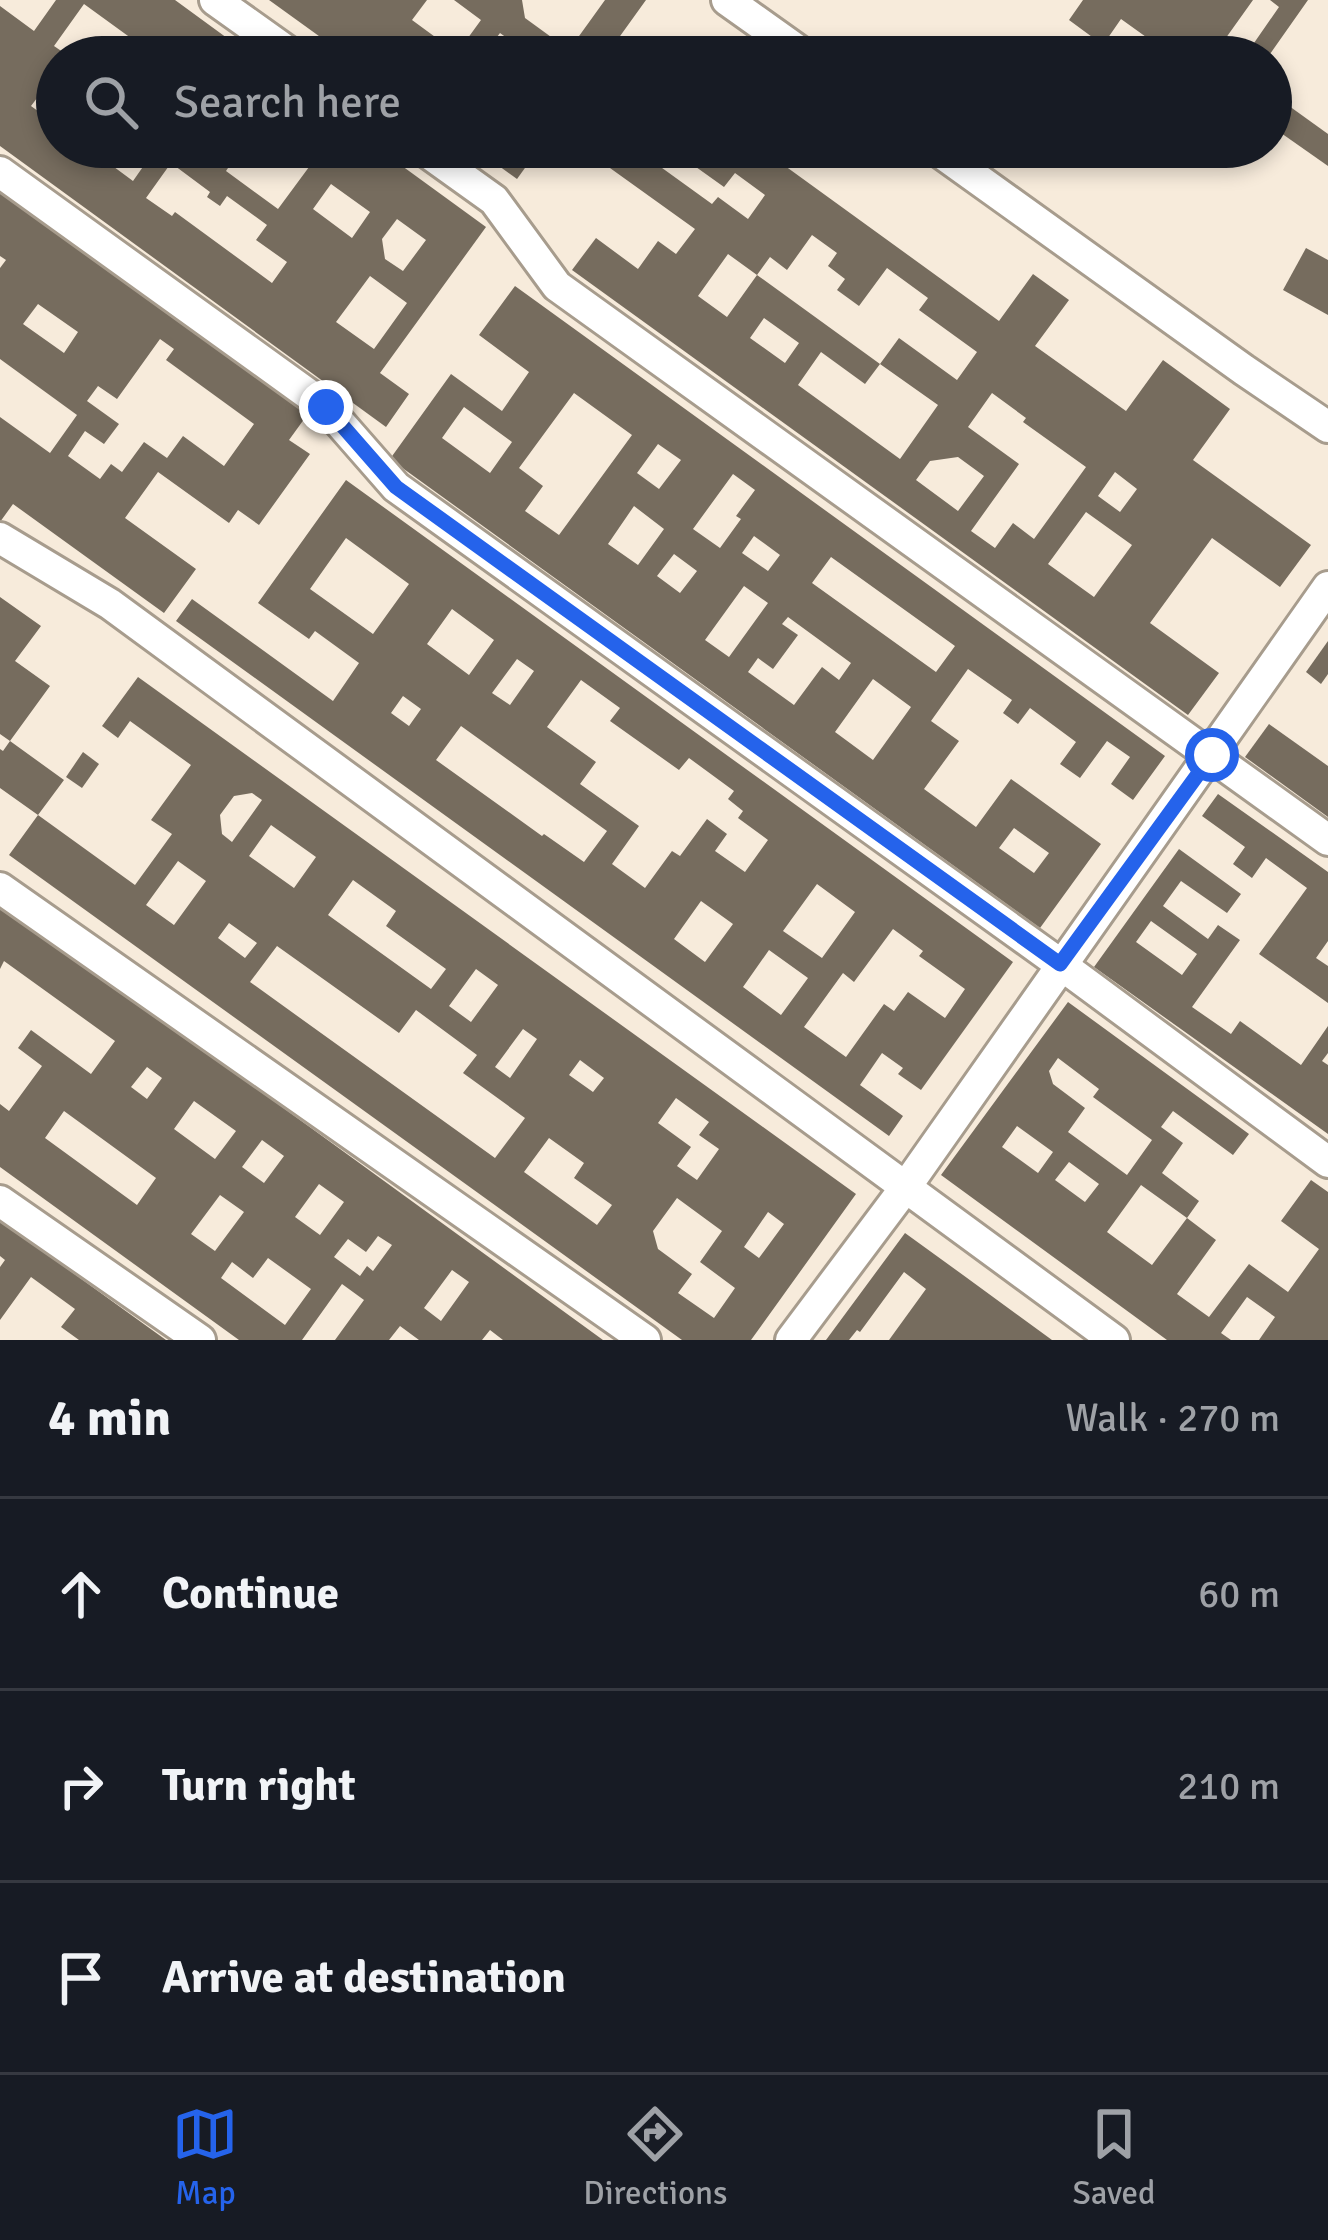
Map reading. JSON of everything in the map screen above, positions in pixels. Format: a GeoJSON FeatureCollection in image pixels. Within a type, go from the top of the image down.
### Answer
{"type":"FeatureCollection","features":[{"type":"Feature","properties":{"kind":"street"},"geometry":{"type":"LineString","coordinates":[[215,0],[266,36]]}},
{"type":"Feature","properties":{"kind":"street"},"geometry":{"type":"LineString","coordinates":[[728,0],[778,36]]}},
{"type":"Feature","properties":{"kind":"street"},"geometry":{"type":"LineString","coordinates":[[449,168],[494,200],[557,286],[1328,840]]}},
{"type":"Feature","properties":{"kind":"street"},"geometry":{"type":"LineString","coordinates":[[962,168],[1328,427]]}},
{"type":"Feature","properties":{"kind":"street"},"geometry":{"type":"LineString","coordinates":[[0,172],[326,407],[396,487],[1328,1162]]}},
{"type":"Feature","properties":{"kind":"street"},"geometry":{"type":"LineString","coordinates":[[0,538],[110,604],[1114,1340]]}},
{"type":"Feature","properties":{"kind":"street"},"geometry":{"type":"LineString","coordinates":[[790,1340],[905,1188],[1328,587]]}},
{"type":"Feature","properties":{"kind":"street"},"geometry":{"type":"LineString","coordinates":[[0,888],[645,1340]]}},
{"type":"Feature","properties":{"kind":"street"},"geometry":{"type":"LineString","coordinates":[[0,1201],[200,1340]]}},
{"type":"Feature","properties":{"kind":"building"},"geometry":{"type":"Polygon","coordinates":[[[56,0],[175,0],[224,36],[128,36],[84,4],[61,36],[36,36],[36,99],[31,106],[36,110],[36,168],[115,168],[133,181],[142,168],[167,168],[146,198],[172,216],[175,212],[272,283],[287,262],[256,240],[267,225],[227,196],[220,206],[207,197],[210,192],[178,168],[228,168],[278,209],[308,168],[405,168],[486,227],[380,373],[409,394],[386,427],[0,146],[0,6],[34,31],[56,0]],[[331,184],[313,209],[352,238],[370,212],[331,184]],[[397,219],[382,239],[385,259],[403,271],[426,240],[397,219]],[[370,276],[336,322],[374,349],[407,303],[370,276]]]}},
{"type":"Feature","properties":{"kind":"building"},"geometry":{"type":"Polygon","coordinates":[[[269,0],[427,0],[412,20],[434,36],[319,36],[269,0]]]}},
{"type":"Feature","properties":{"kind":"building"},"geometry":{"type":"Polygon","coordinates":[[[454,0],[522,0],[525,18],[550,36],[469,36],[481,20],[454,0]]]}},
{"type":"Feature","properties":{"kind":"building"},"geometry":{"type":"Polygon","coordinates":[[[605,0],[646,0],[620,36],[579,36],[605,0]]]}},
{"type":"Feature","properties":{"kind":"building"},"geometry":{"type":"Polygon","coordinates":[[[1083,0],[1253,0],[1227,36],[1145,36],[1121,19],[1109,36],[1091,36],[1069,20],[1083,0]]]}},
{"type":"Feature","properties":{"kind":"building"},"geometry":{"type":"Polygon","coordinates":[[[1270,0],[1308,0],[1283,36],[1259,36],[1279,7],[1270,0]]]}},
{"type":"Feature","properties":{"kind":"building"},"geometry":{"type":"Polygon","coordinates":[[[1292,108],[1328,134],[1328,166],[1292,141],[1292,108]]]}},
{"type":"Feature","properties":{"kind":"building"},"geometry":{"type":"Polygon","coordinates":[[[502,168],[525,168],[517,179],[502,168]]]}},
{"type":"Feature","properties":{"kind":"building"},"geometry":{"type":"Polygon","coordinates":[[[610,168],[662,168],[712,204],[718,197],[748,219],[765,195],[735,173],[724,187],[697,168],[788,168],[999,321],[1033,274],[1069,300],[1035,346],[1126,411],[1163,360],[1230,409],[1193,460],[1311,545],[1280,587],[1212,538],[1150,623],[1219,673],[1188,715],[572,270],[596,238],[638,269],[658,241],[676,254],[695,229],[610,168]],[[812,235],[787,270],[770,257],[757,275],[880,364],[899,338],[957,380],[977,352],[919,310],[928,298],[887,268],[859,306],[837,290],[845,279],[828,266],[837,253],[812,235]],[[728,254],[698,296],[727,317],[757,275],[728,254]],[[764,318],[750,338],[785,363],[799,343],[764,318]],[[821,352],[798,385],[900,459],[938,405],[880,364],[865,384],[821,352]],[[992,393],[968,427],[1019,464],[971,531],[995,548],[1013,523],[1034,539],[1086,467],[1023,422],[1026,418],[992,393]],[[958,457],[930,461],[916,480],[958,511],[984,476],[958,457]],[[1115,472],[1098,496],[1120,512],[1137,489],[1115,472]],[[1086,512],[1048,564],[1094,597],[1132,545],[1086,512]]]}},
{"type":"Feature","properties":{"kind":"building"},"geometry":{"type":"Polygon","coordinates":[[[0,187],[310,411],[289,440],[310,454],[259,525],[238,510],[229,523],[158,472],[125,518],[196,569],[164,613],[13,504],[0,522],[0,417],[50,453],[77,415],[0,359],[0,268],[6,260],[0,256],[0,187]],[[38,304],[23,324],[64,353],[78,332],[38,304]],[[160,339],[117,399],[98,386],[87,401],[119,424],[104,444],[85,431],[68,456],[100,479],[111,464],[122,472],[144,442],[167,458],[183,436],[224,466],[254,424],[166,360],[174,349],[160,339]]]}},
{"type":"Feature","properties":{"kind":"building"},"geometry":{"type":"Polygon","coordinates":[[[1306,248],[1328,260],[1328,315],[1283,290],[1306,248]]]}},
{"type":"Feature","properties":{"kind":"building"},"geometry":{"type":"Polygon","coordinates":[[[515,286],[1165,756],[1133,800],[1111,784],[1130,757],[1107,741],[1080,778],[1060,764],[1076,742],[1030,708],[1018,724],[1003,713],[1012,700],[968,669],[931,721],[959,741],[924,789],[976,827],[1011,779],[1101,844],[1040,928],[390,459],[451,374],[502,411],[529,372],[479,335],[515,286]],[[574,393],[519,468],[543,486],[525,511],[559,535],[632,435],[574,393]],[[464,407],[442,438],[490,473],[512,442],[464,407]],[[658,444],[637,473],[659,489],[681,460],[658,444]],[[733,474],[693,529],[720,548],[755,490],[733,474]],[[634,506],[608,544],[638,565],[664,529],[634,506]],[[754,536],[742,553],[768,571],[780,555],[754,536]],[[674,554],[657,576],[680,593],[697,571],[674,554]],[[831,557],[812,583],[936,672],[955,646],[831,557]],[[744,586],[705,640],[729,657],[768,603],[744,586]],[[788,617],[782,624],[798,635],[773,669],[758,658],[748,672],[794,705],[822,667],[839,680],[851,663],[788,617]],[[873,679],[835,732],[873,760],[911,707],[873,679]],[[1014,828],[999,848],[1034,873],[1049,853],[1014,828]]]}},
{"type":"Feature","properties":{"kind":"building"},"geometry":{"type":"Polygon","coordinates":[[[346,480],[1013,962],[921,1090],[898,1074],[903,1068],[882,1053],[860,1085],[903,1116],[889,1136],[176,621],[192,599],[333,701],[359,663],[315,631],[309,639],[258,603],[346,480]],[[346,538],[310,589],[373,634],[409,584],[346,538]],[[452,609],[427,644],[469,675],[494,640],[452,609]],[[517,659],[492,693],[510,705],[534,671],[517,659]],[[581,680],[547,727],[596,762],[580,784],[639,826],[612,864],[645,888],[672,851],[680,856],[707,819],[727,834],[715,851],[745,872],[768,840],[738,818],[743,811],[728,799],[734,791],[689,758],[679,770],[610,721],[620,708],[581,680]],[[403,696],[391,713],[409,726],[421,709],[403,696]],[[461,726],[436,760],[584,862],[607,831],[461,726]],[[817,884],[783,931],[822,958],[855,912],[817,884]],[[701,901],[674,939],[705,962],[733,924],[701,901]],[[893,929],[854,982],[843,973],[804,1027],[846,1057],[884,1004],[894,1011],[908,992],[945,1018],[965,989],[919,956],[923,951],[893,929]],[[769,950],[743,987],[781,1015],[808,978],[769,950]]]}},
{"type":"Feature","properties":{"kind":"building"},"geometry":{"type":"Polygon","coordinates":[[[0,597],[41,626],[15,661],[50,686],[10,741],[0,734],[0,597]]]}},
{"type":"Feature","properties":{"kind":"building"},"geometry":{"type":"Polygon","coordinates":[[[1328,641],[1328,674],[1321,684],[1306,672],[1328,641]]]}},
{"type":"Feature","properties":{"kind":"building"},"geometry":{"type":"Polygon","coordinates":[[[138,677],[856,1194],[751,1340],[682,1340],[9,855],[38,815],[135,885],[172,834],[151,820],[191,765],[130,721],[118,738],[102,726],[138,677]],[[252,793],[234,796],[220,815],[222,834],[232,842],[262,800],[252,793]],[[271,825],[249,856],[294,888],[316,857],[271,825]],[[178,861],[146,905],[174,925],[206,881],[178,861]],[[353,880],[328,915],[431,989],[446,969],[386,926],[396,911],[353,880]],[[229,923],[218,938],[245,958],[257,943],[229,923]],[[277,946],[250,982],[495,1158],[525,1118],[463,1073],[477,1055],[416,1010],[399,1033],[277,946]],[[476,969],[449,1006],[471,1022],[498,985],[476,969]],[[523,1029],[495,1067],[510,1078],[537,1039],[523,1029]],[[580,1060],[569,1075],[593,1092],[604,1078],[580,1060]],[[676,1098],[658,1123],[691,1147],[677,1166],[697,1180],[719,1149],[699,1135],[709,1122],[676,1098]],[[549,1138],[524,1172],[597,1225],[612,1205],[574,1178],[584,1163],[549,1138]],[[677,1198],[653,1231],[658,1249],[692,1274],[678,1293],[714,1318],[735,1288],[700,1262],[722,1231],[677,1198]],[[768,1212],[744,1247],[759,1258],[784,1224],[768,1212]]]}},
{"type":"Feature","properties":{"kind":"building"},"geometry":{"type":"Polygon","coordinates":[[[1269,724],[1328,766],[1328,817],[1245,757],[1269,724]]]}},
{"type":"Feature","properties":{"kind":"building"},"geometry":{"type":"Polygon","coordinates":[[[10,741],[64,780],[38,815],[0,788],[0,749],[10,741]]]}},
{"type":"Feature","properties":{"kind":"building"},"geometry":{"type":"Polygon","coordinates":[[[83,752],[99,764],[82,788],[66,777],[83,752]]]}},
{"type":"Feature","properties":{"kind":"building"},"geometry":{"type":"Polygon","coordinates":[[[1218,794],[1328,872],[1328,941],[1316,958],[1328,966],[1328,1003],[1259,954],[1307,888],[1266,858],[1252,878],[1233,864],[1245,847],[1202,816],[1218,794]]]}},
{"type":"Feature","properties":{"kind":"building"},"geometry":{"type":"Polygon","coordinates":[[[1179,849],[1241,894],[1227,913],[1181,881],[1163,906],[1208,939],[1218,925],[1240,940],[1192,1007],[1231,1034],[1240,1021],[1301,1065],[1328,1026],[1328,1053],[1322,1061],[1328,1065],[1328,1134],[1094,967],[1179,849]],[[1151,921],[1136,942],[1182,975],[1197,954],[1151,921]]]}},
{"type":"Feature","properties":{"kind":"building"},"geometry":{"type":"Polygon","coordinates":[[[0,902],[603,1340],[503,1340],[490,1330],[482,1340],[419,1340],[400,1326],[389,1340],[335,1340],[364,1300],[342,1284],[302,1340],[239,1340],[0,1167],[0,1104],[9,1111],[42,1066],[18,1048],[31,1030],[91,1074],[115,1041],[4,961],[0,969],[0,902]],[[147,1067],[131,1087],[147,1099],[162,1078],[147,1067]],[[194,1101],[174,1129],[215,1159],[236,1131],[194,1101]],[[64,1111],[45,1138],[137,1205],[156,1178],[64,1111]],[[262,1140],[242,1167],[264,1183],[284,1156],[262,1140]],[[319,1184],[295,1217],[320,1235],[344,1202],[319,1184]],[[220,1195],[191,1234],[215,1251],[244,1212],[220,1195]],[[378,1236],[366,1252],[348,1239],[334,1257],[360,1276],[367,1266],[373,1271],[392,1245],[378,1236]],[[268,1258],[253,1278],[232,1262],[221,1278],[285,1325],[311,1289],[268,1258]],[[452,1270],[424,1308],[441,1321],[469,1282],[452,1270]]]}},
{"type":"Feature","properties":{"kind":"building"},"geometry":{"type":"Polygon","coordinates":[[[1068,1002],[1249,1134],[1233,1155],[1173,1111],[1161,1127],[1183,1143],[1162,1173],[1199,1201],[1187,1218],[1216,1240],[1177,1294],[1209,1317],[1249,1264],[1288,1292],[1319,1249],[1281,1221],[1311,1180],[1328,1192],[1328,1340],[1259,1340],[1275,1317],[1247,1297],[1221,1333],[1231,1340],[1167,1340],[941,1175],[1068,1002]],[[1058,1058],[1049,1071],[1053,1084],[1085,1108],[1068,1132],[1127,1175],[1152,1140],[1093,1097],[1099,1089],[1058,1058]],[[1017,1126],[1002,1147],[1038,1173],[1053,1152],[1017,1126]],[[1069,1162],[1055,1180],[1085,1202],[1099,1184],[1069,1162]],[[1141,1185],[1107,1232],[1152,1265],[1187,1218],[1141,1185]]]}},
{"type":"Feature","properties":{"kind":"building"},"geometry":{"type":"Polygon","coordinates":[[[0,1220],[166,1340],[79,1340],[61,1327],[75,1309],[31,1277],[0,1320],[0,1267],[5,1260],[0,1256],[0,1220]]]}},
{"type":"Feature","properties":{"kind":"building"},"geometry":{"type":"Polygon","coordinates":[[[905,1233],[1052,1340],[889,1340],[926,1289],[904,1272],[860,1332],[849,1340],[826,1340],[905,1233]]]}},
{"type":"Feature","properties":{"kind":"route"},"geometry":{"type":"LineString","coordinates":[[326,407],[396,487],[1060,964],[1212,755]]}}]}
